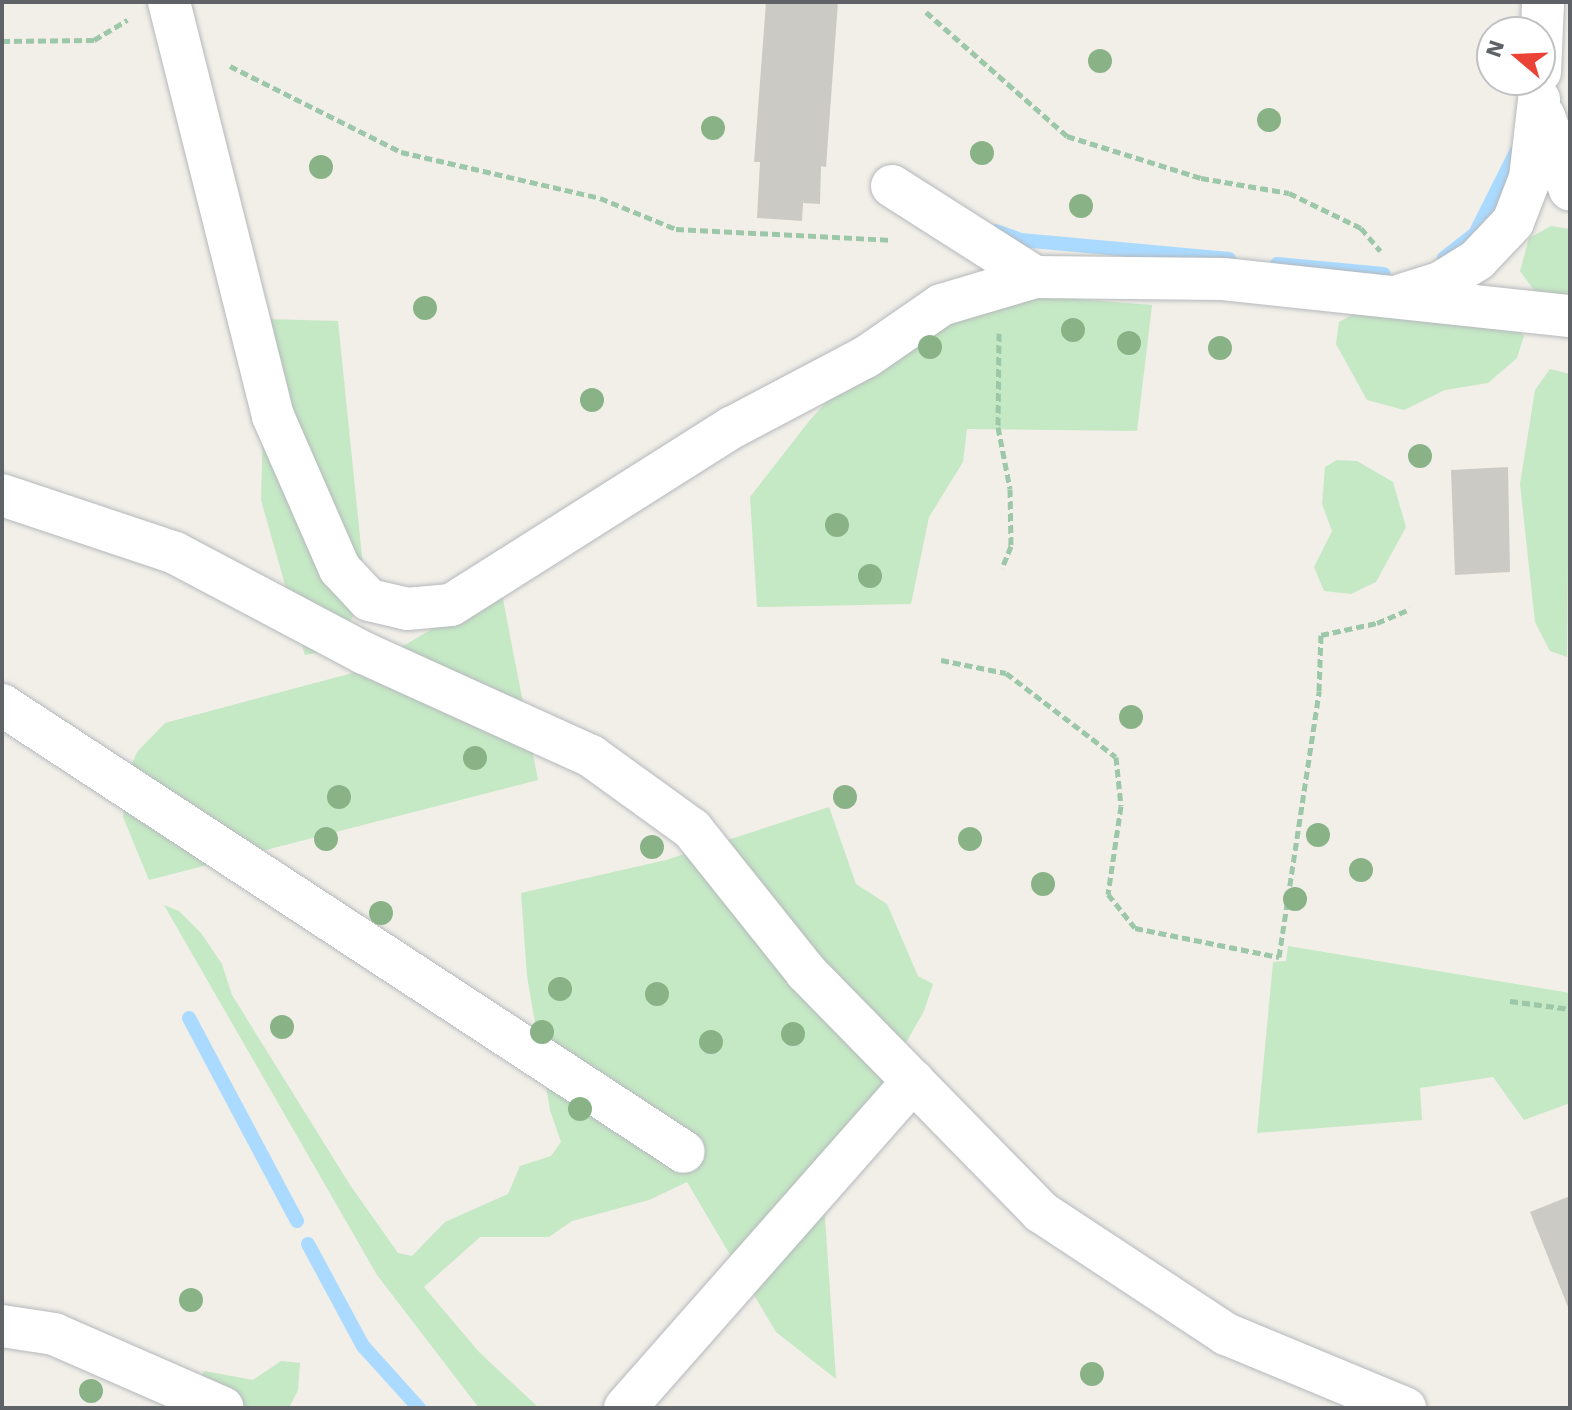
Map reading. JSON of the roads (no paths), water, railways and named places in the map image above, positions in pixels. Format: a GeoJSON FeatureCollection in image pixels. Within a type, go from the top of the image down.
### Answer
{"type":"FeatureCollection","features":[{"type":"Feature","properties":{"kind":"street"},"geometry":{"type":"LineString","coordinates":[[169,2],[273,416],[340,569],[369,600],[407,609],[451,605],[733,427],[866,357],[941,305],[1035,277],[1223,279],[1401,295],[1570,316]]}},
{"type":"Feature","properties":{"kind":"street"},"geometry":{"type":"LineString","coordinates":[[1401,295],[1440,283],[1477,260],[1513,222],[1530,178],[1538,96]]}},
{"type":"Feature","properties":{"kind":"street"},"geometry":{"type":"LineString","coordinates":[[1543,96],[1570,190]]}},
{"type":"Feature","properties":{"kind":"street"},"geometry":{"type":"LineString","coordinates":[[892,186],[1035,277]]}},
{"type":"Feature","properties":{"kind":"street"},"geometry":{"type":"LineString","coordinates":[[2,495],[175,553],[364,653],[591,756],[692,829],[806,972],[1041,1212],[1226,1334],[1405,1408]]}},
{"type":"Feature","properties":{"kind":"street"},"geometry":{"type":"LineString","coordinates":[[2,705],[684,1152]]}},
{"type":"Feature","properties":{"kind":"street"},"geometry":{"type":"LineString","coordinates":[[625,1408],[913,1081]]}},
{"type":"Feature","properties":{"kind":"street"},"geometry":{"type":"LineString","coordinates":[[2,1326],[54,1334],[223,1408]]}},
{"type":"Feature","properties":{"kind":"waterway"},"geometry":{"type":"LineString","coordinates":[[1444,258],[1475,234],[1516,152]]}},
{"type":"Feature","properties":{"kind":"waterway"},"geometry":{"type":"LineString","coordinates":[[996,231],[1021,240],[1229,259]]}},
{"type":"Feature","properties":{"kind":"waterway"},"geometry":{"type":"LineString","coordinates":[[1277,264],[1384,274]]}},
{"type":"Feature","properties":{"kind":"waterway"},"geometry":{"type":"LineString","coordinates":[[189,1018],[297,1221]]}},
{"type":"Feature","properties":{"kind":"waterway"},"geometry":{"type":"LineString","coordinates":[[308,1244],[363,1346],[419,1408]]}}]}
